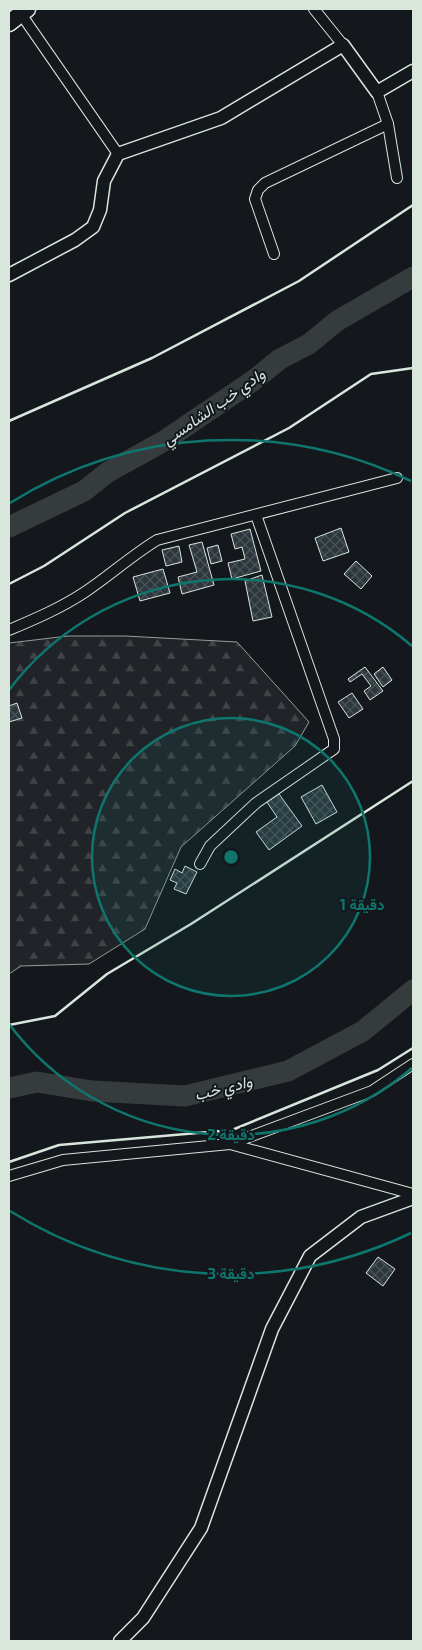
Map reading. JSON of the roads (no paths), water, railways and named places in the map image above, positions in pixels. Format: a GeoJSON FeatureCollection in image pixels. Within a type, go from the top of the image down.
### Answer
{"type":"FeatureCollection","features":[{"type":"Feature","properties":{"kind":"street"},"geometry":{"type":"LineString","coordinates":[[314,9],[343,45],[376,92],[388,124],[397,178]]}},
{"type":"Feature","properties":{"kind":"street"},"geometry":{"type":"LineString","coordinates":[[19,15],[118,154]]}},
{"type":"Feature","properties":{"kind":"street"},"geometry":{"type":"LineString","coordinates":[[9,275],[76,240],[93,227],[100,210],[104,181],[118,154],[221,118],[343,45]]}},
{"type":"Feature","properties":{"kind":"street"},"geometry":{"type":"LineString","coordinates":[[376,92],[413,72]]}},
{"type":"Feature","properties":{"kind":"street"},"geometry":{"type":"LineString","coordinates":[[274,254],[255,198],[258,190],[265,183],[388,124]]}},
{"type":"Feature","properties":{"kind":"street"},"geometry":{"type":"LineString","coordinates":[[9,630],[55,610],[77,597],[157,540],[397,478]]}},
{"type":"Feature","properties":{"kind":"street"},"geometry":{"type":"LineString","coordinates":[[200,864],[210,846],[256,803],[334,749],[334,739],[256,515]]}},
{"type":"Feature","properties":{"kind":"street"},"geometry":{"type":"LineString","coordinates":[[9,1176],[63,1160],[230,1144],[372,1091],[413,1064]]}},
{"type":"Feature","properties":{"kind":"street"},"geometry":{"type":"LineString","coordinates":[[230,1144],[413,1196]]}},
{"type":"Feature","properties":{"kind":"street"},"geometry":{"type":"LineString","coordinates":[[120,1641],[143,1618],[201,1528],[272,1329],[310,1256],[361,1217],[413,1196]]}},
{"type":"Feature","properties":{"kind":"waterway","name":"وادي خب الشامسي"},"geometry":{"type":"LineString","coordinates":[[9,527],[84,491],[108,472],[164,441],[254,380],[280,359],[309,344],[337,321],[413,277]]}},
{"type":"Feature","properties":{"kind":"waterway","name":"وادي خب"},"geometry":{"type":"LineString","coordinates":[[9,1088],[37,1082],[92,1091],[185,1096],[288,1071],[363,1031],[413,990]]}}]}
